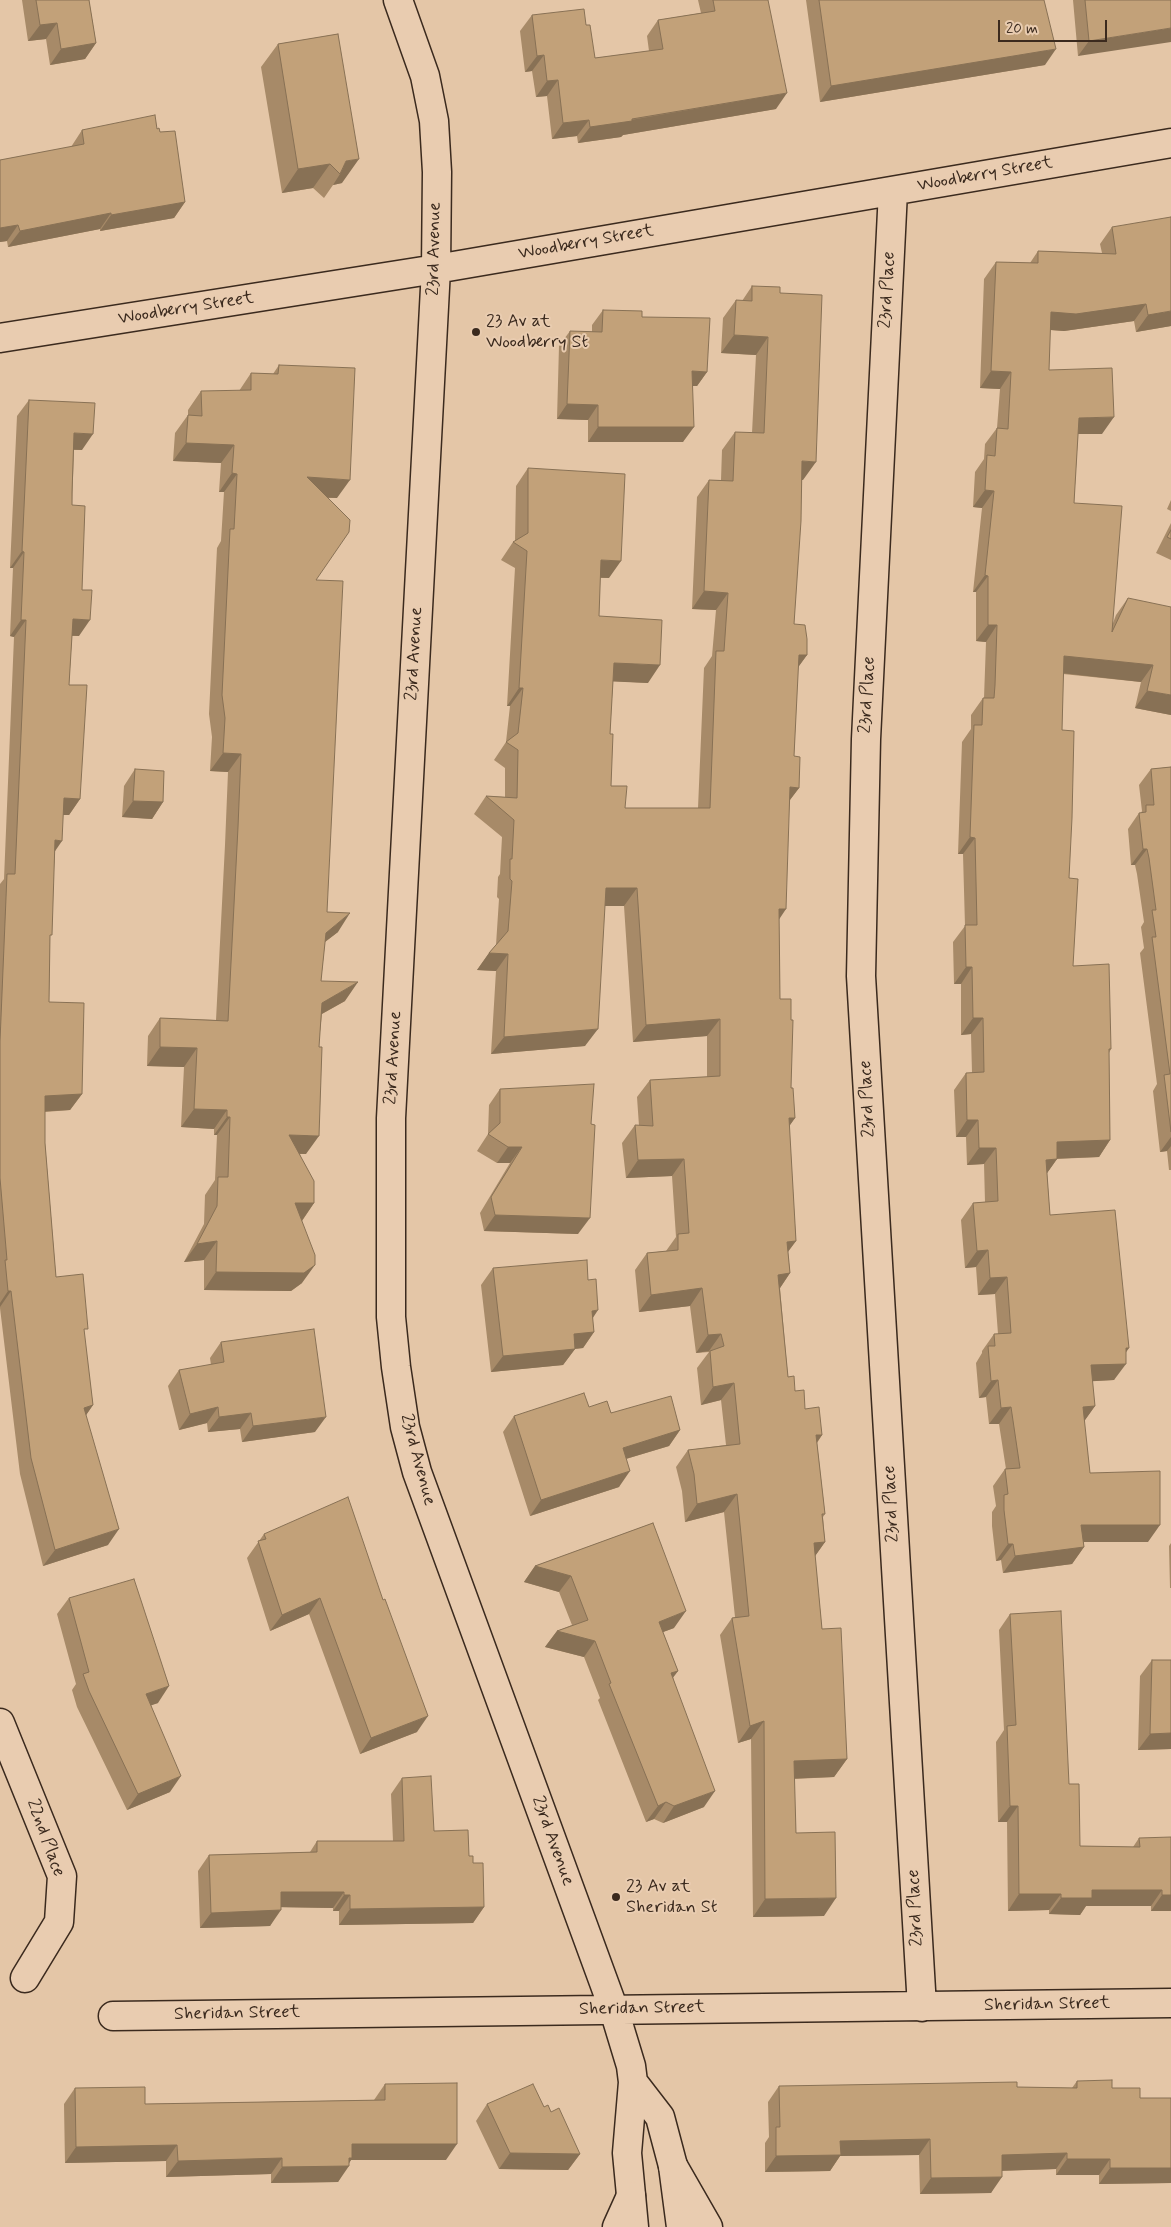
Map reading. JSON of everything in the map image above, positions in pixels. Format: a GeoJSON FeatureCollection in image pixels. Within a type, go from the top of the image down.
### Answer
{"type":"FeatureCollection","features":[{"type":"Feature","properties":{"kind":"street","name":"23rd Avenue"},"geometry":{"type":"LineString","coordinates":[[398,0],[425,76],[434,121],[437,172],[436,269],[391,1118],[391,1317],[395,1359],[405,1428],[417,1472],[614,2010],[633,2082],[627,2153],[634,2227]]}},
{"type":"Feature","properties":{"kind":"street","name":"Woodberry Street"},"geometry":{"type":"LineString","coordinates":[[0,338],[436,269],[1171,143]]}},
{"type":"Feature","properties":{"kind":"street","name":"23rd Place"},"geometry":{"type":"LineString","coordinates":[[893,191],[867,729],[861,976],[922,2007]]}},
{"type":"Feature","properties":{"kind":"street","name":"22nd Place"},"geometry":{"type":"LineString","coordinates":[[0,1723],[62,1876],[59,1922],[25,1978]]}},
{"type":"Feature","properties":{"kind":"street","name":"Sheridan Street"},"geometry":{"type":"LineString","coordinates":[[113,2016],[1171,2003]]}},
{"type":"Feature","properties":{"kind":"street","name":"23rd Avenue"},"geometry":{"type":"LineString","coordinates":[[633,2082],[660,2118],[673,2166],[680,2227]]}},
{"type":"Feature","properties":{"kind":"street"},"geometry":{"type":"LineString","coordinates":[[673,2166],[708,2227]]}},
{"type":"Feature","properties":{"kind":"street"},"geometry":{"type":"LineString","coordinates":[[617,2227],[631,2196]]}},
{"type":"Feature","properties":{"kind":"building"},"geometry":{"type":"Polygon","coordinates":[[[36,0],[89,0],[96,43],[61,49],[57,23],[40,25],[36,0]]]}},
{"type":"Feature","properties":{"kind":"building"},"geometry":{"type":"Polygon","coordinates":[[[713,0],[768,0],[787,93],[590,127],[589,120],[563,123],[558,80],[547,81],[544,55],[537,56],[532,15],[584,9],[586,25],[590,25],[595,58],[663,49],[658,20],[715,11],[713,0]]]}},
{"type":"Feature","properties":{"kind":"building"},"geometry":{"type":"Polygon","coordinates":[[[819,0],[1044,0],[1056,49],[831,86],[819,0]]]}},
{"type":"Feature","properties":{"kind":"building"},"geometry":{"type":"Polygon","coordinates":[[[1085,0],[1171,0],[1171,28],[1089,41],[1085,0]]]}},
{"type":"Feature","properties":{"kind":"building"},"geometry":{"type":"Polygon","coordinates":[[[338,34],[359,159],[346,161],[340,174],[330,164],[298,169],[278,44],[338,34]]]}},
{"type":"Feature","properties":{"kind":"building"},"geometry":{"type":"Polygon","coordinates":[[[155,115],[157,129],[159,128],[160,132],[175,131],[185,202],[111,215],[111,213],[20,231],[18,225],[0,228],[0,160],[84,144],[82,130],[155,115]]]}},
{"type":"Feature","properties":{"kind":"building"},"geometry":{"type":"Polygon","coordinates":[[[1171,217],[1171,311],[1148,315],[1146,304],[1076,314],[1051,312],[1049,370],[1112,368],[1114,417],[1079,418],[1074,503],[1122,506],[1112,632],[1128,598],[1171,607],[1171,695],[1147,691],[1153,665],[1064,656],[1062,730],[1074,731],[1069,878],[1078,879],[1073,966],[1109,964],[1111,1049],[1109,1049],[1110,1140],[1057,1142],[1057,1159],[1046,1160],[1050,1215],[1115,1210],[1129,1348],[1126,1348],[1126,1364],[1091,1365],[1095,1406],[1083,1407],[1090,1473],[1160,1471],[1160,1525],[1081,1525],[1084,1547],[1015,1556],[1013,1544],[1008,1544],[1004,1510],[1004,1495],[1008,1494],[1005,1469],[1020,1468],[1011,1407],[1001,1408],[998,1380],[991,1381],[988,1346],[995,1346],[994,1334],[1011,1333],[1007,1277],[990,1278],[988,1250],[977,1251],[973,1203],[998,1201],[996,1148],[979,1148],[978,1120],[967,1120],[966,1073],[984,1072],[983,1018],[973,1018],[972,967],[966,967],[965,925],[977,925],[975,838],[970,837],[974,725],[982,725],[983,698],[994,698],[995,685],[997,625],[988,625],[988,576],[985,575],[994,491],[985,490],[987,455],[995,456],[997,428],[1008,429],[1011,372],[991,371],[996,262],[1038,263],[1038,251],[1116,254],[1112,227],[1171,217]]]}},
{"type":"Feature","properties":{"kind":"building"},"geometry":{"type":"Polygon","coordinates":[[[752,286],[780,287],[780,293],[822,295],[816,462],[802,461],[801,521],[794,624],[805,625],[807,639],[807,655],[799,655],[794,756],[800,757],[799,788],[790,787],[786,909],[779,909],[780,999],[791,999],[791,1020],[793,1020],[791,1088],[793,1088],[795,1118],[789,1118],[796,1241],[787,1242],[790,1273],[778,1275],[788,1377],[794,1376],[795,1391],[804,1390],[805,1409],[819,1407],[822,1435],[816,1435],[825,1514],[822,1514],[825,1542],[814,1543],[822,1629],[841,1628],[847,1759],[794,1761],[796,1833],[835,1832],[836,1898],[765,1899],[764,1721],[750,1726],[732,1618],[749,1616],[737,1494],[697,1504],[694,1474],[688,1450],[740,1444],[734,1383],[713,1387],[710,1351],[724,1346],[721,1334],[708,1335],[702,1288],[651,1295],[647,1253],[678,1250],[678,1234],[689,1233],[684,1159],[638,1160],[635,1125],[653,1126],[650,1080],[720,1076],[720,1019],[646,1025],[637,888],[606,888],[598,1029],[504,1037],[508,954],[489,953],[508,931],[512,881],[510,879],[510,859],[512,859],[514,820],[486,796],[517,798],[518,750],[506,742],[518,733],[523,688],[519,688],[527,551],[513,542],[528,533],[528,468],[625,474],[621,561],[601,560],[599,616],[662,620],[660,665],[614,663],[610,734],[613,734],[611,786],[627,786],[625,808],[710,808],[716,651],[724,651],[728,593],[704,591],[709,480],[733,481],[735,432],[764,433],[768,337],[734,335],[736,300],[752,301],[752,286]]]}},
{"type":"Feature","properties":{"kind":"building"},"geometry":{"type":"Polygon","coordinates":[[[603,310],[642,311],[642,317],[710,318],[707,372],[692,371],[694,427],[598,427],[598,405],[567,404],[570,331],[602,332],[603,310]]]}},
{"type":"Feature","properties":{"kind":"building"},"geometry":{"type":"Polygon","coordinates":[[[279,365],[355,368],[350,480],[307,477],[350,520],[349,532],[316,580],[343,581],[327,912],[350,913],[326,933],[321,981],[358,982],[322,1003],[319,1047],[322,1047],[319,1136],[289,1135],[314,1181],[314,1203],[295,1203],[315,1255],[315,1265],[304,1273],[216,1272],[217,1241],[197,1244],[217,1206],[218,1177],[228,1177],[230,1117],[227,1117],[227,1110],[194,1109],[197,1048],[160,1047],[160,1018],[228,1021],[241,754],[223,753],[225,718],[222,695],[230,529],[234,529],[237,474],[232,473],[234,445],[186,443],[188,415],[202,416],[201,391],[251,390],[251,373],[278,374],[279,365]]]}},
{"type":"Feature","properties":{"kind":"building"},"geometry":{"type":"Polygon","coordinates":[[[29,400],[95,403],[93,434],[74,433],[72,505],[85,506],[82,590],[92,590],[90,620],[73,619],[69,685],[87,685],[80,799],[64,798],[62,841],[55,840],[52,935],[50,935],[49,1002],[84,1003],[82,1094],[45,1096],[45,1143],[56,1277],[83,1274],[88,1329],[84,1329],[93,1405],[84,1408],[119,1529],[55,1550],[31,1458],[11,1291],[8,1291],[0,1178],[0,1041],[7,874],[15,874],[26,620],[21,620],[24,552],[22,551],[29,400]]]}},
{"type":"Feature","properties":{"kind":"building"},"geometry":{"type":"Polygon","coordinates":[[[1171,530],[1171,539],[1167,537],[1171,530]]]}},
{"type":"Feature","properties":{"kind":"building"},"geometry":{"type":"Polygon","coordinates":[[[1171,767],[1171,1132],[1164,1075],[1170,1074],[1152,937],[1156,937],[1152,910],[1156,910],[1149,858],[1147,849],[1143,849],[1139,813],[1146,812],[1146,805],[1154,805],[1151,769],[1171,767]]]}},
{"type":"Feature","properties":{"kind":"building"},"geometry":{"type":"Polygon","coordinates":[[[135,769],[164,771],[163,802],[133,801],[135,769]]]}},
{"type":"Feature","properties":{"kind":"building"},"geometry":{"type":"Polygon","coordinates":[[[594,1084],[591,1124],[595,1125],[590,1218],[495,1215],[491,1197],[522,1147],[508,1147],[488,1134],[500,1123],[500,1089],[594,1084]]]}},
{"type":"Feature","properties":{"kind":"building"},"geometry":{"type":"Polygon","coordinates":[[[587,1260],[588,1280],[596,1279],[598,1310],[592,1311],[594,1332],[574,1334],[575,1349],[503,1356],[493,1268],[587,1260]]]}},
{"type":"Feature","properties":{"kind":"building"},"geometry":{"type":"Polygon","coordinates":[[[314,1329],[326,1417],[253,1426],[251,1413],[219,1417],[218,1407],[190,1414],[179,1370],[224,1362],[221,1342],[314,1329]]]}},
{"type":"Feature","properties":{"kind":"building"},"geometry":{"type":"Polygon","coordinates":[[[584,1393],[589,1407],[607,1401],[611,1413],[671,1396],[680,1430],[623,1448],[630,1471],[541,1500],[514,1416],[584,1393]]]}},
{"type":"Feature","properties":{"kind":"building"},"geometry":{"type":"Polygon","coordinates":[[[348,1497],[383,1600],[385,1599],[428,1716],[371,1738],[320,1598],[282,1615],[258,1541],[266,1539],[264,1534],[348,1497]]]}},
{"type":"Feature","properties":{"kind":"building"},"geometry":{"type":"Polygon","coordinates":[[[653,1523],[686,1611],[659,1622],[678,1671],[671,1673],[715,1791],[674,1806],[666,1802],[658,1806],[609,1684],[611,1683],[595,1641],[557,1631],[588,1620],[571,1576],[535,1566],[653,1523]]]}},
{"type":"Feature","properties":{"kind":"building"},"geometry":{"type":"Polygon","coordinates":[[[134,1579],[169,1686],[146,1694],[181,1776],[138,1794],[89,1691],[83,1674],[89,1672],[69,1598],[134,1579]]]}},
{"type":"Feature","properties":{"kind":"building"},"geometry":{"type":"Polygon","coordinates":[[[1061,1611],[1069,1784],[1079,1784],[1080,1846],[1140,1847],[1139,1838],[1171,1837],[1171,1895],[1162,1895],[1162,1890],[1092,1890],[1092,1898],[1061,1898],[1061,1894],[1019,1894],[1018,1806],[1010,1806],[1007,1726],[1016,1725],[1010,1614],[1061,1611]]]}},
{"type":"Feature","properties":{"kind":"building"},"geometry":{"type":"Polygon","coordinates":[[[1152,1660],[1171,1660],[1171,1733],[1150,1734],[1152,1660]]]}},
{"type":"Feature","properties":{"kind":"building"},"geometry":{"type":"Polygon","coordinates":[[[431,1776],[434,1831],[468,1830],[469,1856],[473,1856],[473,1863],[483,1863],[484,1907],[350,1909],[350,1895],[344,1895],[344,1892],[281,1892],[281,1910],[211,1913],[209,1855],[317,1852],[317,1841],[404,1841],[402,1778],[431,1776]]]}},
{"type":"Feature","properties":{"kind":"building"},"geometry":{"type":"Polygon","coordinates":[[[1112,2080],[1112,2088],[1140,2088],[1140,2098],[1171,2098],[1171,2168],[1110,2168],[1110,2159],[1067,2159],[1067,2153],[1002,2155],[1002,2177],[931,2178],[930,2139],[840,2141],[841,2155],[776,2156],[776,2127],[780,2127],[779,2086],[1017,2082],[1017,2087],[1077,2088],[1077,2081],[1112,2080]]]}},
{"type":"Feature","properties":{"kind":"building"},"geometry":{"type":"Polygon","coordinates":[[[457,2083],[457,2144],[352,2144],[352,2158],[349,2158],[349,2166],[282,2167],[282,2158],[178,2161],[177,2145],[76,2147],[75,2088],[145,2087],[145,2104],[385,2100],[385,2084],[457,2083]]]}},
{"type":"Feature","properties":{"kind":"building"},"geometry":{"type":"Polygon","coordinates":[[[533,2084],[544,2107],[548,2105],[551,2112],[559,2108],[580,2154],[510,2153],[487,2104],[533,2084]]]}},
{"type":"Feature","properties":{"kind":"place","name":"23 Av at Woodberry St"},"geometry":{"type":"Point","coordinates":[476,332]}},
{"type":"Feature","properties":{"kind":"place","name":"23 Av at Sheridan St"},"geometry":{"type":"Point","coordinates":[616,1897]}}]}
